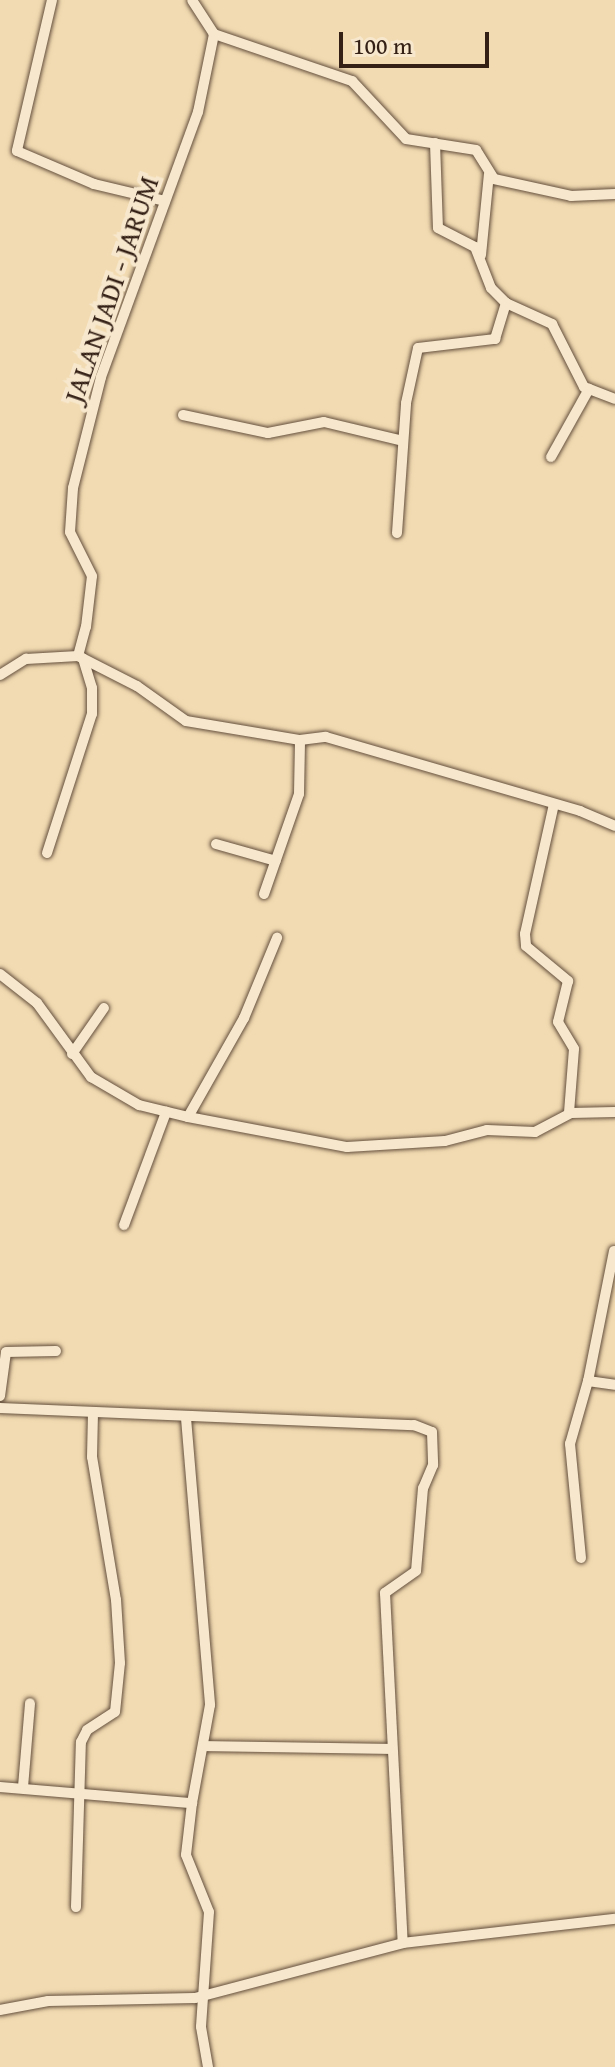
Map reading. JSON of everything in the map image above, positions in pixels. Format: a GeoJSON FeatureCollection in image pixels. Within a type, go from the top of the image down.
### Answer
{"type":"FeatureCollection","features":[{"type":"Feature","properties":{"kind":"street"},"geometry":{"type":"LineString","coordinates":[[52,0],[17,151],[94,184],[165,201]]}},
{"type":"Feature","properties":{"kind":"street"},"geometry":{"type":"LineString","coordinates":[[192,0],[214,34],[352,81],[406,139],[476,150],[489,174],[481,255],[491,288],[506,303],[552,324],[573,372],[589,389],[615,399]]}},
{"type":"Feature","properties":{"kind":"street","name":"JALAN JADI - JARUM"},"geometry":{"type":"LineString","coordinates":[[80,657],[92,576],[70,532],[73,488],[101,377],[198,112],[214,34]]}},
{"type":"Feature","properties":{"kind":"street"},"geometry":{"type":"LineString","coordinates":[[435,143],[438,228],[466,239],[481,255]]}},
{"type":"Feature","properties":{"kind":"street"},"geometry":{"type":"LineString","coordinates":[[489,174],[545,192],[615,194]]}},
{"type":"Feature","properties":{"kind":"street"},"geometry":{"type":"LineString","coordinates":[[397,533],[403,441],[416,351],[495,339],[506,303]]}},
{"type":"Feature","properties":{"kind":"street"},"geometry":{"type":"LineString","coordinates":[[551,457],[589,389]]}},
{"type":"Feature","properties":{"kind":"street"},"geometry":{"type":"LineString","coordinates":[[183,415],[268,433],[324,422],[403,441]]}},
{"type":"Feature","properties":{"kind":"street"},"geometry":{"type":"LineString","coordinates":[[0,675],[16,662],[80,657],[137,686],[186,721],[300,740],[331,738],[554,804],[615,826]]}},
{"type":"Feature","properties":{"kind":"street"},"geometry":{"type":"LineString","coordinates":[[47,853],[92,714],[92,688],[80,657]]}},
{"type":"Feature","properties":{"kind":"street"},"geometry":{"type":"LineString","coordinates":[[264,894],[299,794],[300,740]]}},
{"type":"Feature","properties":{"kind":"street"},"geometry":{"type":"LineString","coordinates":[[554,804],[525,934],[526,946],[568,981],[558,1022],[574,1049],[569,1113]]}},
{"type":"Feature","properties":{"kind":"street"},"geometry":{"type":"LineString","coordinates":[[216,844],[276,861]]}},
{"type":"Feature","properties":{"kind":"street"},"geometry":{"type":"LineString","coordinates":[[188,1117],[244,1018],[277,938]]}},
{"type":"Feature","properties":{"kind":"street"},"geometry":{"type":"LineString","coordinates":[[0,974],[37,1003],[72,1054],[113,1094],[188,1117],[357,1147],[402,1140],[445,1141],[487,1130],[535,1132],[569,1113],[615,1112]]}},
{"type":"Feature","properties":{"kind":"street"},"geometry":{"type":"LineString","coordinates":[[72,1054],[104,1008]]}},
{"type":"Feature","properties":{"kind":"street"},"geometry":{"type":"LineString","coordinates":[[124,1225],[166,1112]]}},
{"type":"Feature","properties":{"kind":"street"},"geometry":{"type":"LineString","coordinates":[[581,1558],[570,1444],[588,1381],[615,1250]]}},
{"type":"Feature","properties":{"kind":"street"},"geometry":{"type":"LineString","coordinates":[[0,1396],[6,1352],[56,1351]]}},
{"type":"Feature","properties":{"kind":"street"},"geometry":{"type":"LineString","coordinates":[[588,1381],[615,1385]]}},
{"type":"Feature","properties":{"kind":"street"},"geometry":{"type":"LineString","coordinates":[[0,1408],[414,1425],[432,1432],[433,1465],[423,1488],[416,1571],[385,1593],[390,1749],[403,1943]]}},
{"type":"Feature","properties":{"kind":"street"},"geometry":{"type":"LineString","coordinates":[[76,1907],[78,1792],[84,1734],[115,1712],[120,1663],[116,1600],[92,1457],[93,1414]]}},
{"type":"Feature","properties":{"kind":"street"},"geometry":{"type":"LineString","coordinates":[[186,1418],[210,1682],[205,1746],[192,1803],[186,1855],[209,1912],[201,2027],[208,2067]]}},
{"type":"Feature","properties":{"kind":"street"},"geometry":{"type":"LineString","coordinates":[[23,1787],[30,1703]]}},
{"type":"Feature","properties":{"kind":"street"},"geometry":{"type":"LineString","coordinates":[[205,1746],[390,1749]]}},
{"type":"Feature","properties":{"kind":"street"},"geometry":{"type":"LineString","coordinates":[[0,1787],[192,1803]]}},
{"type":"Feature","properties":{"kind":"street"},"geometry":{"type":"LineString","coordinates":[[0,2010],[48,2001],[204,1997],[403,1943],[615,1919]]}}]}
